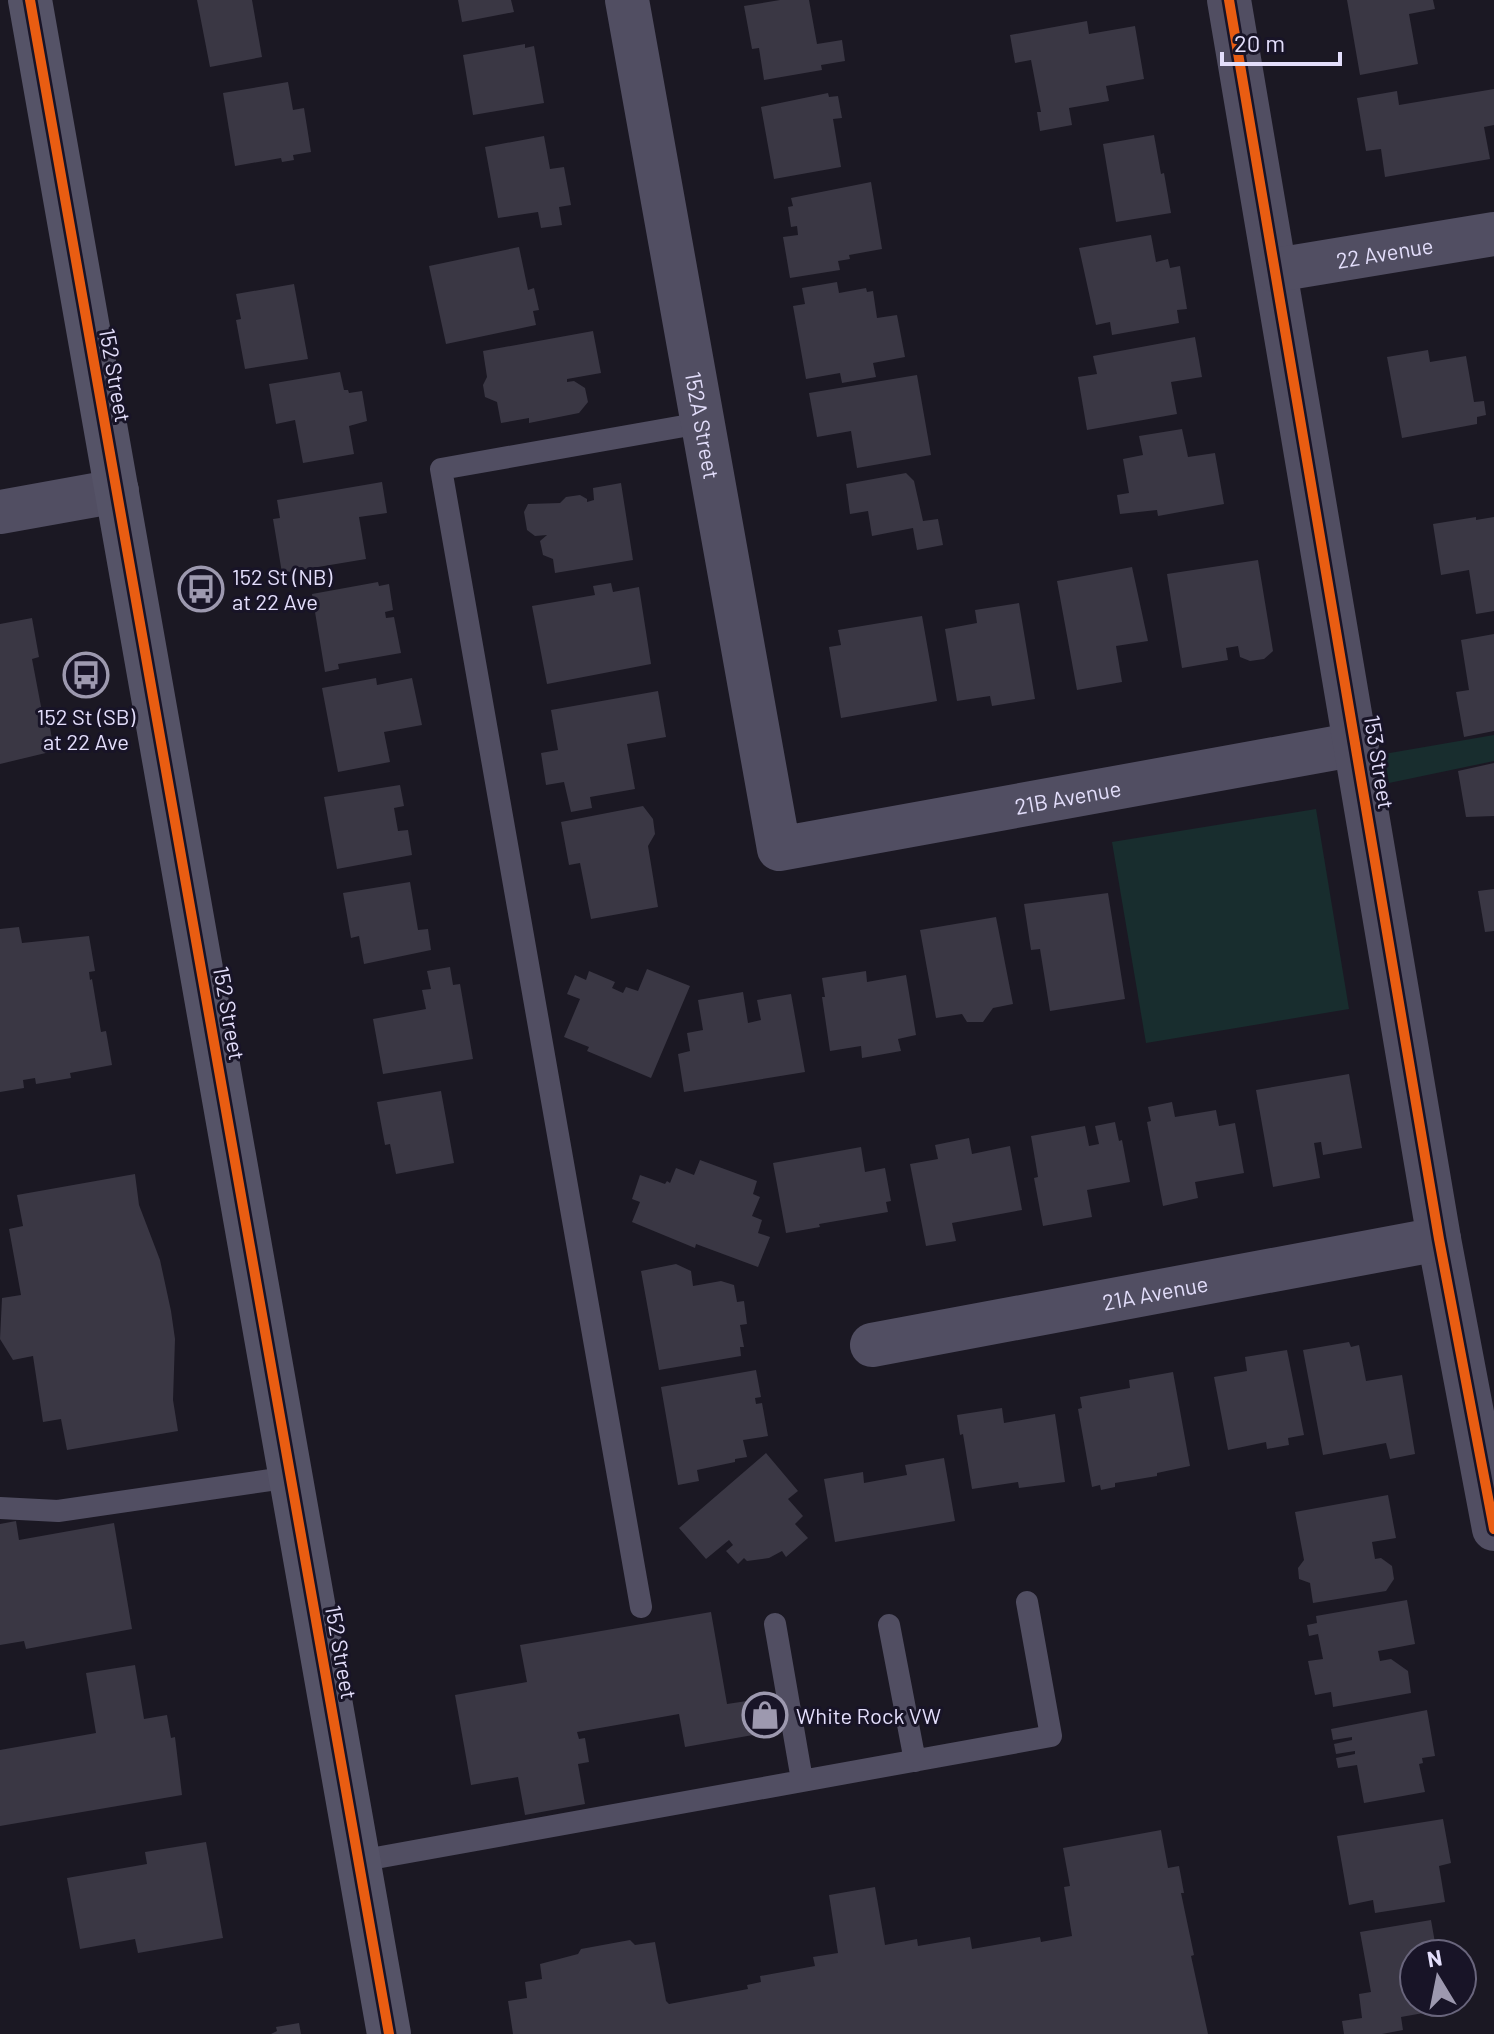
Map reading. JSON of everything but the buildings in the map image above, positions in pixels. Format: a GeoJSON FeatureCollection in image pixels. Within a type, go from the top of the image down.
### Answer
{"type":"FeatureCollection","features":[{"type":"Feature","properties":{"kind":"main road","name":"152 Street"},"geometry":{"type":"LineString","coordinates":[[30,0],[389,2034]]}},
{"type":"Feature","properties":{"kind":"street","name":"152A Street"},"geometry":{"type":"LineString","coordinates":[[627,0],[779,849]]}},
{"type":"Feature","properties":{"kind":"street","name":"153 Street"},"geometry":{"type":"LineString","coordinates":[[1229,0],[1439,1239],[1490,1479],[1494,1529]]}},
{"type":"Feature","properties":{"kind":"street","name":"22 Avenue"},"geometry":{"type":"LineString","coordinates":[[1276,270],[1494,234]]}},
{"type":"Feature","properties":{"kind":"street"},"geometry":{"type":"LineString","coordinates":[[0,512],[117,491]]}},
{"type":"Feature","properties":{"kind":"street","name":"21B Avenue"},"geometry":{"type":"LineString","coordinates":[[779,849],[1357,744]]}},
{"type":"Feature","properties":{"kind":"street","name":"21A Avenue"},"geometry":{"type":"LineString","coordinates":[[872,1345],[1439,1239]]}},
{"type":"Feature","properties":{"kind":"lane"},"geometry":{"type":"LineString","coordinates":[[641,1607],[441,469],[701,423]]}},
{"type":"Feature","properties":{"kind":"lane"},"geometry":{"type":"LineString","coordinates":[[0,1508],[58,1511],[291,1477]]}},
{"type":"Feature","properties":{"kind":"lane"},"geometry":{"type":"LineString","coordinates":[[359,1861],[1051,1736],[1027,1602]]}},
{"type":"Feature","properties":{"kind":"lane"},"geometry":{"type":"LineString","coordinates":[[775,1624],[802,1780]]}},
{"type":"Feature","properties":{"kind":"lane"},"geometry":{"type":"LineString","coordinates":[[889,1625],[915,1761]]}},
{"type":"Feature","properties":{"kind":"green space"},"geometry":{"type":"Polygon","coordinates":[[[1494,735],[1494,761],[1389,783],[1384,754],[1494,735]]]}},
{"type":"Feature","properties":{"kind":"green space"},"geometry":{"type":"Polygon","coordinates":[[[1316,809],[1349,1009],[1146,1043],[1112,842],[1316,809]]]}},
{"type":"Feature","properties":{"kind":"cycle path"},"geometry":{"type":"LineString","coordinates":[[30,0],[389,2034]]}},
{"type":"Feature","properties":{"kind":"cycle path"},"geometry":{"type":"LineString","coordinates":[[1229,0],[1439,1239],[1494,1529]]}},
{"type":"Feature","properties":{"kind":"place","name":"152 St (NB) at 22 Ave"},"geometry":{"type":"Point","coordinates":[201,589]}},
{"type":"Feature","properties":{"kind":"place","name":"152 St (SB) at 22 Ave"},"geometry":{"type":"Point","coordinates":[86,675]}},
{"type":"Feature","properties":{"kind":"place","name":"White Rock VW"},"geometry":{"type":"Point","coordinates":[765,1715]}}]}
